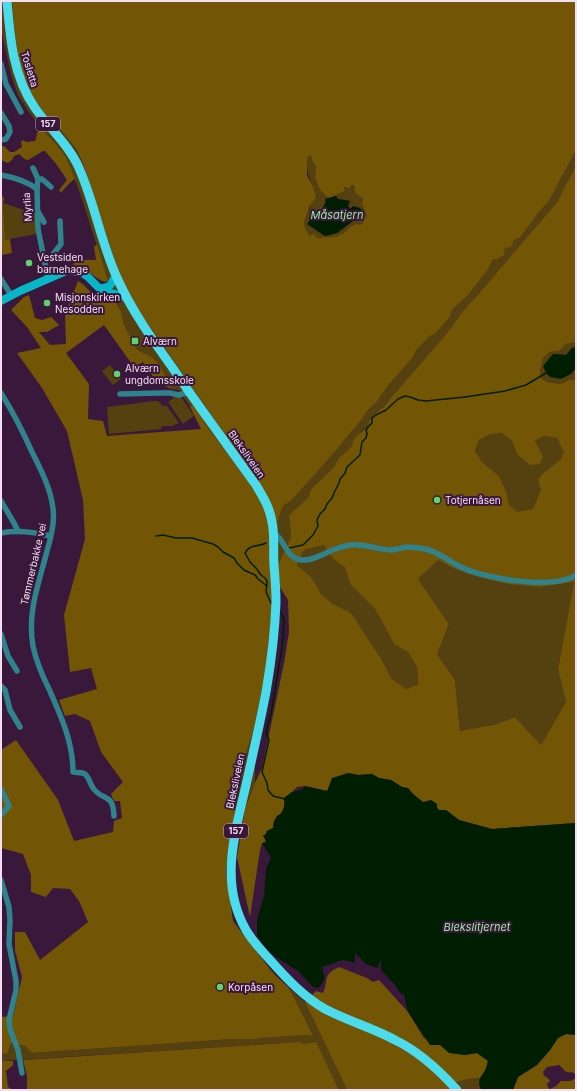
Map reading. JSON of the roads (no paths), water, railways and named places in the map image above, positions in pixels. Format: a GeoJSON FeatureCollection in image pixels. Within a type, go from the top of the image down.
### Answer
{"type":"FeatureCollection","features":[{"type":"Feature","properties":{"kind":"main road","name":"Tosletta"},"geometry":{"type":"LineString","coordinates":[[7,1],[14,55],[22,85],[27,96],[36,109],[66,145],[84,179],[116,275]]}},
{"type":"Feature","properties":{"kind":"main road"},"geometry":{"type":"LineString","coordinates":[[1,301],[48,278],[73,271],[84,274],[102,291],[124,293]]}},
{"type":"Feature","properties":{"kind":"main road"},"geometry":{"type":"LineString","coordinates":[[103,288],[111,285],[116,275]]}},
{"type":"Feature","properties":{"kind":"main road","name":"157"},"geometry":{"type":"LineString","coordinates":[[116,275],[124,293]]}},
{"type":"Feature","properties":{"kind":"main road"},"geometry":{"type":"LineString","coordinates":[[94,283],[103,288],[124,293]]}},
{"type":"Feature","properties":{"kind":"main road","name":"Bleksliveien"},"geometry":{"type":"LineString","coordinates":[[124,293],[144,326],[189,392],[237,458],[262,496],[271,515],[274,534],[276,602],[270,664],[263,708],[237,826],[231,864],[232,885],[237,911],[253,940],[278,969],[301,992],[325,1009],[387,1036],[412,1049],[432,1065],[457,1090]]}},
{"type":"Feature","properties":{"kind":"street"},"geometry":{"type":"LineString","coordinates":[[1,64],[3,85],[21,112]]}},
{"type":"Feature","properties":{"kind":"street"},"geometry":{"type":"LineString","coordinates":[[1,114],[9,126],[10,132],[6,139],[1,140]]}},
{"type":"Feature","properties":{"kind":"street"},"geometry":{"type":"LineString","coordinates":[[33,168],[38,179],[37,189]]}},
{"type":"Feature","properties":{"kind":"street","name":"Myrlia"},"geometry":{"type":"LineString","coordinates":[[1,175],[37,189],[38,229],[48,278]]}},
{"type":"Feature","properties":{"kind":"street"},"geometry":{"type":"LineString","coordinates":[[38,179],[42,179],[51,188]]}},
{"type":"Feature","properties":{"kind":"street"},"geometry":{"type":"LineString","coordinates":[[37,210],[44,222]]}},
{"type":"Feature","properties":{"kind":"street"},"geometry":{"type":"LineString","coordinates":[[45,261],[51,257],[61,244],[60,221]]}},
{"type":"Feature","properties":{"kind":"street"},"geometry":{"type":"LineString","coordinates":[[1,279],[11,295]]}},
{"type":"Feature","properties":{"kind":"street"},"geometry":{"type":"LineString","coordinates":[[120,394],[170,393],[179,395],[189,392]]}},
{"type":"Feature","properties":{"kind":"street","name":"Tømmerbakke vei"},"geometry":{"type":"LineString","coordinates":[[1,393],[14,415],[40,467],[53,507],[50,536],[32,608],[31,628],[33,647],[38,664],[66,728],[73,772],[85,774],[95,790],[112,802],[114,816]]}},
{"type":"Feature","properties":{"kind":"street"},"geometry":{"type":"LineString","coordinates":[[1,501],[18,531]]}},
{"type":"Feature","properties":{"kind":"street"},"geometry":{"type":"LineString","coordinates":[[1,533],[18,531],[50,536]]}},
{"type":"Feature","properties":{"kind":"street"},"geometry":{"type":"LineString","coordinates":[[274,534],[278,536],[290,554],[301,560],[309,559],[334,549],[358,544],[394,550],[407,547],[430,550],[438,553],[461,567],[513,581],[555,581],[568,579],[576,574]]}},
{"type":"Feature","properties":{"kind":"street"},"geometry":{"type":"LineString","coordinates":[[1,634],[8,656],[17,671]]}},
{"type":"Feature","properties":{"kind":"street"},"geometry":{"type":"LineString","coordinates":[[1,686],[4,690],[10,710],[20,727]]}},
{"type":"Feature","properties":{"kind":"street"},"geometry":{"type":"LineString","coordinates":[[1,789],[9,806],[1,815]]}},
{"type":"Feature","properties":{"kind":"street"},"geometry":{"type":"LineString","coordinates":[[1,880],[10,912],[9,944],[16,981],[16,990],[9,1017],[9,1023],[18,1050],[22,1073]]}},
{"type":"Feature","properties":{"kind":"water","name":"Måsatjern"},"geometry":{"type":"Polygon","coordinates":[[[336,196],[338,199],[350,201],[348,206],[350,209],[353,206],[360,208],[362,210],[361,219],[353,221],[337,233],[325,236],[307,224],[313,215],[317,213],[319,214],[323,211],[322,209],[326,202],[325,199],[336,196]]]}},
{"type":"Feature","properties":{"kind":"water"},"geometry":{"type":"Polygon","coordinates":[[[576,347],[576,368],[571,374],[561,379],[550,377],[546,373],[543,366],[553,354],[566,355],[572,348],[576,347]]]}},
{"type":"Feature","properties":{"kind":"water","name":"Blekslitjernet"},"geometry":{"type":"Polygon","coordinates":[[[348,773],[358,775],[372,774],[379,778],[391,780],[402,787],[408,788],[423,802],[431,800],[437,804],[439,810],[446,810],[459,820],[492,829],[576,823],[576,1035],[566,1034],[558,1038],[537,1065],[518,1077],[513,1090],[481,1090],[479,1082],[488,1061],[477,1053],[464,1055],[449,1053],[440,1045],[430,1045],[408,1012],[404,995],[399,992],[395,985],[381,970],[381,960],[377,968],[366,964],[355,953],[355,963],[343,960],[322,967],[324,979],[318,988],[313,987],[298,971],[269,952],[257,936],[257,919],[264,896],[266,868],[271,858],[262,843],[266,842],[263,836],[267,831],[273,828],[274,821],[283,811],[284,798],[292,792],[301,790],[305,786],[327,791],[332,778],[348,773]]]}},
{"type":"Feature","properties":{"kind":"waterway"},"geometry":{"type":"LineString","coordinates":[[289,548],[303,545],[313,535],[318,526],[317,520],[332,498],[347,467],[360,455],[362,442],[366,438],[366,430],[372,423],[372,418],[386,410],[398,399],[405,396],[426,401],[505,391],[526,385],[546,373]]}},
{"type":"Feature","properties":{"kind":"waterway"},"geometry":{"type":"LineString","coordinates":[[156,536],[163,535],[176,538],[192,538],[213,544],[234,558],[244,570],[255,575],[267,586]]}},
{"type":"Feature","properties":{"kind":"waterway"},"geometry":{"type":"LineString","coordinates":[[266,543],[249,548],[245,553],[250,562],[267,581],[266,592],[271,603]]}},
{"type":"Feature","properties":{"kind":"waterway"},"geometry":{"type":"LineString","coordinates":[[281,612],[284,620],[282,647],[271,714],[266,732],[269,740],[262,772],[267,783],[268,790],[273,796],[285,799]]}},
{"type":"Feature","properties":{"kind":"place","name":"Vestsiden barnehage"},"geometry":{"type":"Point","coordinates":[29,263]}},
{"type":"Feature","properties":{"kind":"place","name":"Misjonskirken Nesodden"},"geometry":{"type":"Point","coordinates":[47,303]}},
{"type":"Feature","properties":{"kind":"place","name":"Alværn"},"geometry":{"type":"Point","coordinates":[135,341]}},
{"type":"Feature","properties":{"kind":"place","name":"Alværn ungdomsskole"},"geometry":{"type":"Point","coordinates":[117,374]}},
{"type":"Feature","properties":{"kind":"place","name":"Totjernåsen"},"geometry":{"type":"Point","coordinates":[437,500]}},
{"type":"Feature","properties":{"kind":"place","name":"Korpåsen"},"geometry":{"type":"Point","coordinates":[220,987]}}]}
